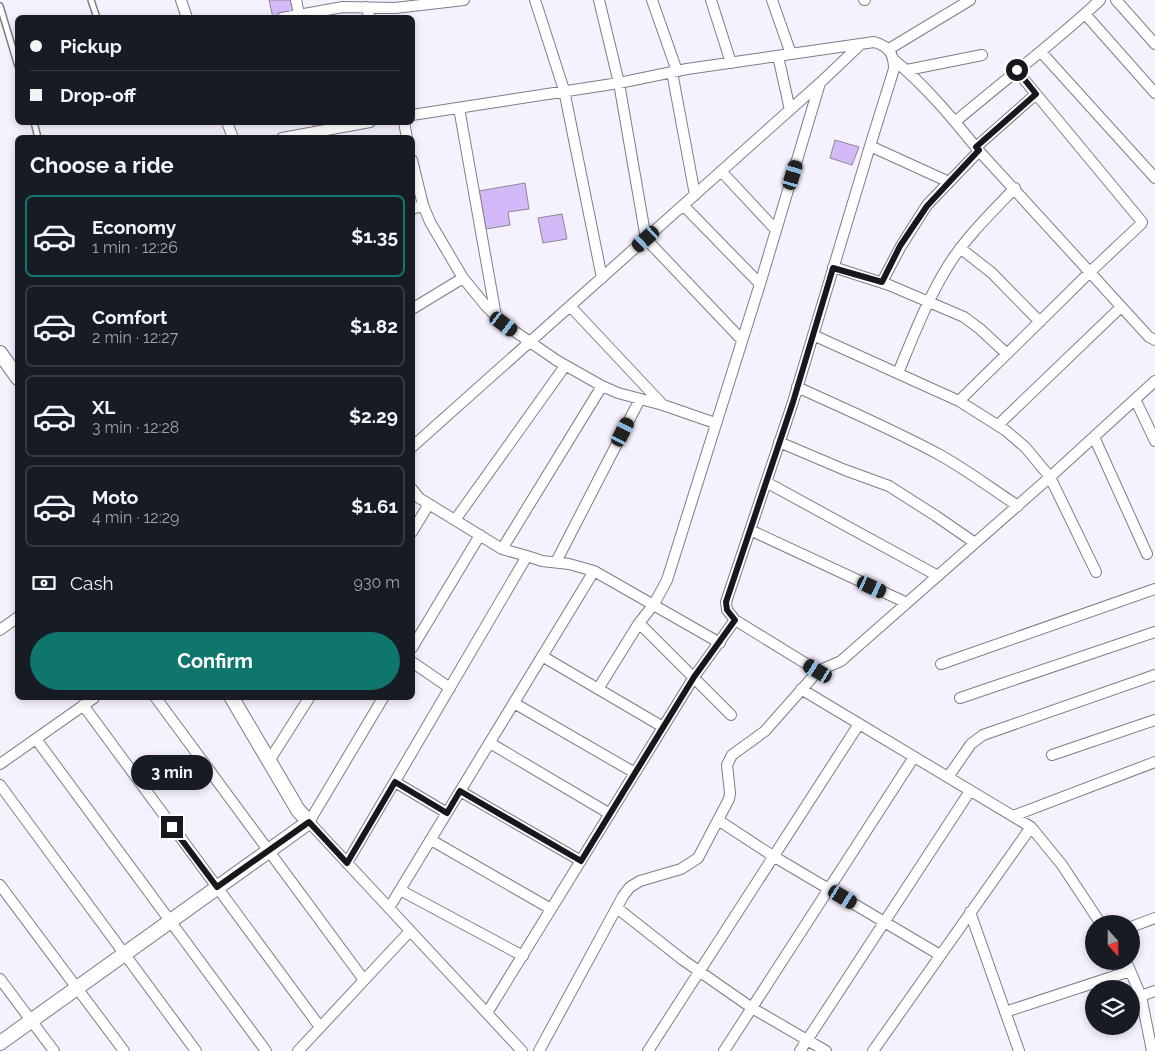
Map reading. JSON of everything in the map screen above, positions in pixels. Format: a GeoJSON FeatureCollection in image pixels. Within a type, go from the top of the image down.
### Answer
{"type":"FeatureCollection","features":[{"type":"Feature","properties":{"kind":"street"},"geometry":{"type":"LineString","coordinates":[[181,0],[187,15]]}},
{"type":"Feature","properties":{"kind":"street"},"geometry":{"type":"LineString","coordinates":[[296,0],[303,15],[343,7],[368,12],[464,0]]}},
{"type":"Feature","properties":{"kind":"street"},"geometry":{"type":"LineString","coordinates":[[535,0],[564,90],[602,278]]}},
{"type":"Feature","properties":{"kind":"street"},"geometry":{"type":"LineString","coordinates":[[598,0],[619,82],[646,239],[741,339]]}},
{"type":"Feature","properties":{"kind":"street"},"geometry":{"type":"LineString","coordinates":[[652,0],[675,72],[695,195]]}},
{"type":"Feature","properties":{"kind":"street"},"geometry":{"type":"LineString","coordinates":[[710,0],[731,63]]}},
{"type":"Feature","properties":{"kind":"street"},"geometry":{"type":"LineString","coordinates":[[772,0],[791,54]]}},
{"type":"Feature","properties":{"kind":"street"},"geometry":{"type":"LineString","coordinates":[[889,49],[970,0]]}},
{"type":"Feature","properties":{"kind":"street"},"geometry":{"type":"LineString","coordinates":[[955,122],[1041,52],[1100,0]]}},
{"type":"Feature","properties":{"kind":"street"},"geometry":{"type":"LineString","coordinates":[[1116,0],[1155,44]]}},
{"type":"Feature","properties":{"kind":"street"},"geometry":{"type":"LineString","coordinates":[[1085,14],[1155,93]]}},
{"type":"Feature","properties":{"kind":"street"},"geometry":{"type":"LineString","coordinates":[[415,115],[731,63],[874,42],[889,49],[894,60],[894,69],[797,387],[726,602],[727,610],[735,620],[818,671]]}},
{"type":"Feature","properties":{"kind":"street"},"geometry":{"type":"LineString","coordinates":[[415,445],[862,44]]}},
{"type":"Feature","properties":{"kind":"street"},"geometry":{"type":"LineString","coordinates":[[1041,52],[1155,178]]}},
{"type":"Feature","properties":{"kind":"street"},"geometry":{"type":"LineString","coordinates":[[778,56],[790,110]]}},
{"type":"Feature","properties":{"kind":"street"},"geometry":{"type":"LineString","coordinates":[[907,70],[982,56]]}},
{"type":"Feature","properties":{"kind":"street"},"geometry":{"type":"LineString","coordinates":[[894,60],[907,70],[955,122],[977,149],[1015,188],[1148,337],[1155,340]]}},
{"type":"Feature","properties":{"kind":"street"},"geometry":{"type":"LineString","coordinates":[[960,401],[1142,222],[1017,70]]}},
{"type":"Feature","properties":{"kind":"street"},"geometry":{"type":"LineString","coordinates":[[598,689],[639,622],[654,604],[667,580],[741,339],[760,284],[820,83]]}},
{"type":"Feature","properties":{"kind":"street"},"geometry":{"type":"LineString","coordinates":[[882,282],[900,246],[927,206],[977,149],[1036,94]]}},
{"type":"Feature","properties":{"kind":"street"},"geometry":{"type":"LineString","coordinates":[[459,108],[496,316]]}},
{"type":"Feature","properties":{"kind":"street"},"geometry":{"type":"LineString","coordinates":[[296,135],[342,125]]}},
{"type":"Feature","properties":{"kind":"street"},"geometry":{"type":"LineString","coordinates":[[870,146],[949,182]]}},
{"type":"Feature","properties":{"kind":"street"},"geometry":{"type":"LineString","coordinates":[[721,171],[776,230]]}},
{"type":"Feature","properties":{"kind":"street"},"geometry":{"type":"LineString","coordinates":[[415,172],[423,205],[430,222],[463,278],[504,324],[565,366],[602,386],[715,423]]}},
{"type":"Feature","properties":{"kind":"street"},"geometry":{"type":"LineString","coordinates":[[898,373],[928,300],[948,265],[960,248],[1015,188]]}},
{"type":"Feature","properties":{"kind":"street"},"geometry":{"type":"LineString","coordinates":[[415,208],[423,205]]}},
{"type":"Feature","properties":{"kind":"street"},"geometry":{"type":"LineString","coordinates":[[684,205],[760,284]]}},
{"type":"Feature","properties":{"kind":"street"},"geometry":{"type":"LineString","coordinates":[[960,248],[992,273],[1040,322]]}},
{"type":"Feature","properties":{"kind":"street"},"geometry":{"type":"LineString","coordinates":[[833,268],[882,282],[928,300],[964,317],[980,328],[1007,354]]}},
{"type":"Feature","properties":{"kind":"street"},"geometry":{"type":"LineString","coordinates":[[415,307],[463,278]]}},
{"type":"Feature","properties":{"kind":"street"},"geometry":{"type":"LineString","coordinates":[[570,306],[663,405]]}},
{"type":"Feature","properties":{"kind":"street"},"geometry":{"type":"LineString","coordinates":[[998,425],[1121,307]]}},
{"type":"Feature","properties":{"kind":"street"},"geometry":{"type":"LineString","coordinates":[[813,335],[960,401],[998,425],[1025,448],[1050,477],[1096,572]]}},
{"type":"Feature","properties":{"kind":"street"},"geometry":{"type":"LineString","coordinates":[[0,353],[15,374]]}},
{"type":"Feature","properties":{"kind":"street"},"geometry":{"type":"LineString","coordinates":[[455,520],[565,366]]}},
{"type":"Feature","properties":{"kind":"street"},"geometry":{"type":"LineString","coordinates":[[539,1051],[630,887],[640,881],[681,869],[698,858],[727,804],[730,793],[727,772],[728,760],[732,755],[765,731],[818,671],[841,661],[1018,506],[1155,381]]}},
{"type":"Feature","properties":{"kind":"street"},"geometry":{"type":"LineString","coordinates":[[502,549],[602,386]]}},
{"type":"Feature","properties":{"kind":"street"},"geometry":{"type":"LineString","coordinates":[[797,387],[887,428],[941,456],[963,468],[1018,506]]}},
{"type":"Feature","properties":{"kind":"street"},"geometry":{"type":"LineString","coordinates":[[556,562],[640,399]]}},
{"type":"Feature","properties":{"kind":"street"},"geometry":{"type":"LineString","coordinates":[[1135,399],[1155,441]]}},
{"type":"Feature","properties":{"kind":"street"},"geometry":{"type":"LineString","coordinates":[[1094,437],[1147,554]]}},
{"type":"Feature","properties":{"kind":"street"},"geometry":{"type":"LineString","coordinates":[[779,442],[889,486],[976,543]]}},
{"type":"Feature","properties":{"kind":"street"},"geometry":{"type":"LineString","coordinates":[[766,482],[938,576]]}},
{"type":"Feature","properties":{"kind":"street"},"geometry":{"type":"LineString","coordinates":[[415,493],[419,498],[502,549],[542,561],[569,564],[594,571],[720,643]]}},
{"type":"Feature","properties":{"kind":"street"},"geometry":{"type":"LineString","coordinates":[[415,527],[430,504]]}},
{"type":"Feature","properties":{"kind":"street"},"geometry":{"type":"LineString","coordinates":[[750,530],[907,603]]}},
{"type":"Feature","properties":{"kind":"street"},"geometry":{"type":"LineString","coordinates":[[415,643],[480,535]]}},
{"type":"Feature","properties":{"kind":"street"},"geometry":{"type":"LineString","coordinates":[[347,863],[527,556]]}},
{"type":"Feature","properties":{"kind":"street"},"geometry":{"type":"LineString","coordinates":[[389,908],[594,571]]}},
{"type":"Feature","properties":{"kind":"street"},"geometry":{"type":"LineString","coordinates":[[941,664],[1155,589]]}},
{"type":"Feature","properties":{"kind":"street"},"geometry":{"type":"LineString","coordinates":[[0,630],[15,619]]}},
{"type":"Feature","properties":{"kind":"street"},"geometry":{"type":"LineString","coordinates":[[487,1013],[694,677],[735,620]]}},
{"type":"Feature","properties":{"kind":"street"},"geometry":{"type":"LineString","coordinates":[[639,622],[731,715]]}},
{"type":"Feature","properties":{"kind":"street"},"geometry":{"type":"LineString","coordinates":[[960,698],[1155,632]]}},
{"type":"Feature","properties":{"kind":"street"},"geometry":{"type":"LineString","coordinates":[[542,656],[663,727]]}},
{"type":"Feature","properties":{"kind":"street"},"geometry":{"type":"LineString","coordinates":[[415,664],[450,688]]}},
{"type":"Feature","properties":{"kind":"street"},"geometry":{"type":"LineString","coordinates":[[948,777],[971,744],[983,735],[1155,676]]}},
{"type":"Feature","properties":{"kind":"street"},"geometry":{"type":"LineString","coordinates":[[801,690],[1031,827],[1062,865],[1095,915]]}},
{"type":"Feature","properties":{"kind":"street"},"geometry":{"type":"LineString","coordinates":[[0,764],[91,700]]}},
{"type":"Feature","properties":{"kind":"street"},"geometry":{"type":"LineString","coordinates":[[157,700],[364,980]]}},
{"type":"Feature","properties":{"kind":"street"},"geometry":{"type":"LineString","coordinates":[[233,700],[298,810],[522,1051]]}},
{"type":"Feature","properties":{"kind":"street"},"geometry":{"type":"LineString","coordinates":[[269,761],[308,700]]}},
{"type":"Feature","properties":{"kind":"street"},"geometry":{"type":"LineString","coordinates":[[0,1043],[309,822],[382,700]]}},
{"type":"Feature","properties":{"kind":"street"},"geometry":{"type":"LineString","coordinates":[[514,702],[635,773]]}},
{"type":"Feature","properties":{"kind":"street"},"geometry":{"type":"LineString","coordinates":[[83,705],[320,1028]]}},
{"type":"Feature","properties":{"kind":"street"},"geometry":{"type":"LineString","coordinates":[[1052,755],[1155,720]]}},
{"type":"Feature","properties":{"kind":"street"},"geometry":{"type":"LineString","coordinates":[[648,1051],[859,724]]}},
{"type":"Feature","properties":{"kind":"street"},"geometry":{"type":"LineString","coordinates":[[36,738],[266,1051]]}},
{"type":"Feature","properties":{"kind":"street"},"geometry":{"type":"LineString","coordinates":[[490,742],[610,814]]}},
{"type":"Feature","properties":{"kind":"street"},"geometry":{"type":"LineString","coordinates":[[724,1051],[914,757]]}},
{"type":"Feature","properties":{"kind":"street"},"geometry":{"type":"LineString","coordinates":[[1012,816],[1155,762]]}},
{"type":"Feature","properties":{"kind":"street"},"geometry":{"type":"LineString","coordinates":[[395,782],[447,813]]}},
{"type":"Feature","properties":{"kind":"street"},"geometry":{"type":"LineString","coordinates":[[0,785],[196,1051]]}},
{"type":"Feature","properties":{"kind":"street"},"geometry":{"type":"LineString","coordinates":[[460,791],[581,861]]}},
{"type":"Feature","properties":{"kind":"street"},"geometry":{"type":"LineString","coordinates":[[800,1051],[970,791]]}},
{"type":"Feature","properties":{"kind":"street"},"geometry":{"type":"LineString","coordinates":[[718,820],[773,856],[940,955]]}},
{"type":"Feature","properties":{"kind":"street"},"geometry":{"type":"LineString","coordinates":[[873,1051],[1031,827]]}},
{"type":"Feature","properties":{"kind":"street"},"geometry":{"type":"LineString","coordinates":[[431,840],[552,909]]}},
{"type":"Feature","properties":{"kind":"street"},"geometry":{"type":"LineString","coordinates":[[0,885],[124,1051]]}},
{"type":"Feature","properties":{"kind":"street"},"geometry":{"type":"LineString","coordinates":[[400,890],[523,956]]}},
{"type":"Feature","properties":{"kind":"street"},"geometry":{"type":"LineString","coordinates":[[617,908],[683,960],[752,1008],[826,1051]]}},
{"type":"Feature","properties":{"kind":"street"},"geometry":{"type":"LineString","coordinates":[[970,912],[1019,1051]]}},
{"type":"Feature","properties":{"kind":"street"},"geometry":{"type":"LineString","coordinates":[[1140,924],[1155,918]]}},
{"type":"Feature","properties":{"kind":"street"},"geometry":{"type":"LineString","coordinates":[[298,1051],[410,930]]}},
{"type":"Feature","properties":{"kind":"street"},"geometry":{"type":"LineString","coordinates":[[1005,1012],[1130,972],[1141,996],[1152,1051]]}},
{"type":"Feature","properties":{"kind":"street"},"geometry":{"type":"LineString","coordinates":[[0,979],[54,1051]]}},
{"type":"Feature","properties":{"kind":"street"},"geometry":{"type":"LineString","coordinates":[[1141,996],[1155,991]]}},
{"type":"Feature","properties":{"kind":"lane"},"geometry":{"type":"LineString","coordinates":[[91,0],[96,15]]}},
{"type":"Feature","properties":{"kind":"lane"},"geometry":{"type":"LineString","coordinates":[[0,6],[15,56]]}},
{"type":"Feature","properties":{"kind":"building"},"geometry":{"type":"Polygon","coordinates":[[[269,0],[293,0],[296,13],[272,15],[269,0]]]}},
{"type":"Feature","properties":{"kind":"building"},"geometry":{"type":"Polygon","coordinates":[[[313,125],[326,125],[314,128],[313,125]]]}},
{"type":"Feature","properties":{"kind":"building"},"geometry":{"type":"Polygon","coordinates":[[[835,140],[859,147],[852,165],[830,158],[835,140]]]}},
{"type":"Feature","properties":{"kind":"building"},"geometry":{"type":"Polygon","coordinates":[[[525,183],[529,209],[508,212],[510,225],[486,229],[479,191],[525,183]]]}},
{"type":"Feature","properties":{"kind":"building"},"geometry":{"type":"Polygon","coordinates":[[[562,214],[567,239],[543,243],[538,218],[562,214]]]}},
{"type":"Feature","properties":{"kind":"route"},"geometry":{"type":"LineString","coordinates":[[172,827],[217,887],[309,822],[347,863],[395,782],[447,813],[460,791],[581,861],[694,677],[735,620],[727,610],[726,602],[793,402],[833,268],[882,282],[900,246],[927,206],[979,150],[976,147],[1036,94],[1017,70]]}}]}
